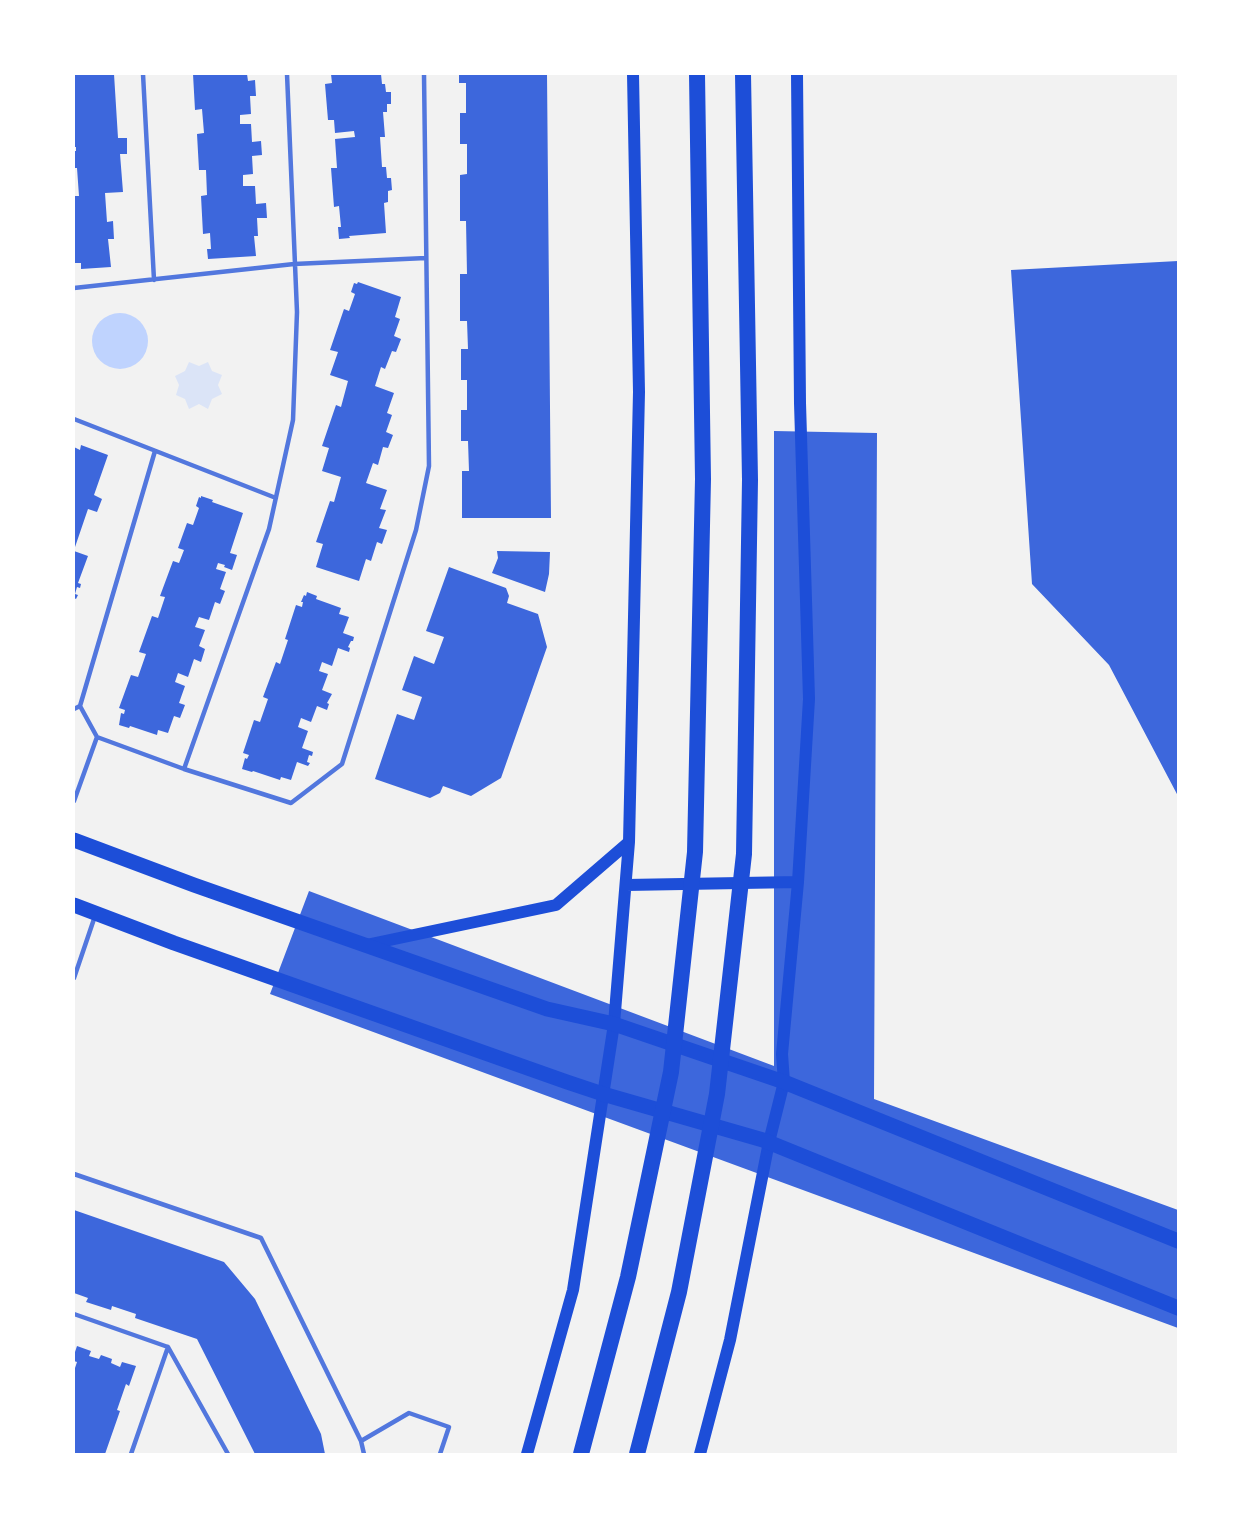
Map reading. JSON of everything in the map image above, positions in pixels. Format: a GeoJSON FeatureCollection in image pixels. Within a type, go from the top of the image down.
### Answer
{"type":"FeatureCollection","features":[{"type":"Feature","properties":{"kind":"highway"},"geometry":{"type":"LineString","coordinates":[[581,1455],[628,1277],[671,1072],[694,852],[703,478],[697,74]]}},
{"type":"Feature","properties":{"kind":"highway"},"geometry":{"type":"LineString","coordinates":[[637,1455],[679,1292],[717,1094],[744,854],[750,480],[744,74]]}},
{"type":"Feature","properties":{"kind":"main road"},"geometry":{"type":"LineString","coordinates":[[527,1455],[573,1290],[614,1024],[626,885],[629,842],[639,392],[633,74]]}},
{"type":"Feature","properties":{"kind":"main road"},"geometry":{"type":"LineString","coordinates":[[700,1455],[730,1340],[769,1142],[784,1082],[782,1054],[798,882],[809,699],[800,403],[797,74]]}},
{"type":"Feature","properties":{"kind":"main road"},"geometry":{"type":"LineString","coordinates":[[74,840],[194,885],[547,1009],[614,1024],[784,1082],[1179,1241]]}},
{"type":"Feature","properties":{"kind":"main road"},"geometry":{"type":"LineString","coordinates":[[366,945],[556,905],[629,842]]}},
{"type":"Feature","properties":{"kind":"main road"},"geometry":{"type":"LineString","coordinates":[[626,885],[798,882]]}},
{"type":"Feature","properties":{"kind":"main road"},"geometry":{"type":"LineString","coordinates":[[74,905],[174,943],[603,1094],[769,1142],[1179,1308]]}},
{"type":"Feature","properties":{"kind":"lane"},"geometry":{"type":"LineString","coordinates":[[143,74],[154,280]]}},
{"type":"Feature","properties":{"kind":"lane"},"geometry":{"type":"LineString","coordinates":[[184,769],[269,529],[293,420],[297,312],[287,74]]}},
{"type":"Feature","properties":{"kind":"lane"},"geometry":{"type":"LineString","coordinates":[[155,451],[80,706],[97,737],[184,769],[291,803],[342,764],[416,530],[429,466],[423,74]]}},
{"type":"Feature","properties":{"kind":"lane"},"geometry":{"type":"LineString","coordinates":[[74,288],[294,264],[426,258]]}},
{"type":"Feature","properties":{"kind":"lane"},"geometry":{"type":"LineString","coordinates":[[74,419],[276,498]]}},
{"type":"Feature","properties":{"kind":"lane"},"geometry":{"type":"LineString","coordinates":[[74,709],[80,706]]}},
{"type":"Feature","properties":{"kind":"lane"},"geometry":{"type":"LineString","coordinates":[[74,801],[97,737]]}},
{"type":"Feature","properties":{"kind":"lane"},"geometry":{"type":"LineString","coordinates":[[74,978],[96,914]]}},
{"type":"Feature","properties":{"kind":"lane"},"geometry":{"type":"LineString","coordinates":[[74,1174],[261,1238],[361,1441],[364,1455]]}},
{"type":"Feature","properties":{"kind":"lane"},"geometry":{"type":"LineString","coordinates":[[74,1314],[168,1347],[228,1455]]}},
{"type":"Feature","properties":{"kind":"lane"},"geometry":{"type":"LineString","coordinates":[[131,1455],[168,1347]]}},
{"type":"Feature","properties":{"kind":"lane"},"geometry":{"type":"LineString","coordinates":[[361,1441],[409,1413],[449,1427],[440,1455]]}},
{"type":"Feature","properties":{"kind":"shaded area"},"geometry":{"type":"Polygon","coordinates":[[[189,362],[199,366],[208,362],[212,371],[222,375],[218,385],[222,394],[212,399],[208,409],[199,404],[189,409],[185,399],[176,395],[179,385],[175,376],[185,371],[189,362]]]}},
{"type":"Feature","properties":{"kind":"water"},"geometry":{"type":"Polygon","coordinates":[[[120,313],[131,315],[140,321],[146,330],[148,341],[146,352],[140,361],[131,367],[120,369],[109,367],[100,361],[94,352],[92,341],[94,330],[100,321],[109,315],[120,313]]]}},
{"type":"Feature","properties":{"kind":"building"},"geometry":{"type":"Polygon","coordinates":[[[74,74],[114,74],[118,138],[127,138],[127,154],[120,154],[123,192],[105,193],[107,222],[113,221],[114,239],[108,239],[111,267],[81,269],[81,263],[74,263],[74,196],[79,196],[77,168],[74,168],[76,147],[74,147],[74,74]]]}},
{"type":"Feature","properties":{"kind":"building"},"geometry":{"type":"Polygon","coordinates":[[[193,74],[247,74],[248,81],[255,80],[256,96],[250,96],[251,114],[240,115],[240,124],[251,124],[252,142],[261,141],[262,155],[252,156],[253,174],[243,175],[243,186],[255,186],[256,204],[266,203],[267,218],[257,218],[258,236],[254,236],[256,256],[208,259],[207,249],[211,249],[210,233],[203,234],[201,196],[207,195],[206,170],[199,170],[197,134],[204,133],[202,109],[195,110],[193,74]]]}},
{"type":"Feature","properties":{"kind":"building"},"geometry":{"type":"Polygon","coordinates":[[[331,74],[381,74],[386,92],[391,92],[391,104],[387,104],[387,112],[383,112],[385,137],[380,137],[382,167],[386,167],[387,178],[391,178],[392,190],[388,191],[388,202],[384,203],[386,233],[339,239],[338,227],[341,227],[339,206],[334,207],[331,168],[337,168],[335,139],[355,137],[354,131],[335,133],[334,120],[328,120],[325,84],[332,83],[331,74]]]}},
{"type":"Feature","properties":{"kind":"building"},"geometry":{"type":"Polygon","coordinates":[[[459,74],[547,74],[551,518],[462,518],[462,471],[469,471],[468,441],[461,441],[461,410],[467,410],[467,380],[461,380],[461,349],[468,349],[467,321],[460,321],[460,274],[467,274],[466,221],[460,221],[460,175],[467,174],[467,144],[460,144],[460,113],[466,113],[466,83],[459,83],[459,74]]]}},
{"type":"Feature","properties":{"kind":"building"},"geometry":{"type":"Polygon","coordinates":[[[1178,261],[1178,796],[1109,665],[1032,584],[1011,270],[1178,261]]]}},
{"type":"Feature","properties":{"kind":"building"},"geometry":{"type":"Polygon","coordinates":[[[358,282],[401,297],[395,317],[400,319],[394,336],[401,339],[396,352],[392,351],[385,369],[381,367],[375,386],[394,393],[387,413],[392,415],[386,432],[393,435],[388,448],[383,447],[378,465],[373,463],[366,483],[387,490],[380,509],[386,510],[379,528],[387,530],[382,544],[377,542],[371,561],[366,559],[359,581],[316,567],[323,544],[316,542],[330,501],[334,502],[341,477],[322,471],[329,448],[322,446],[336,405],[341,407],[348,381],[330,375],[338,352],[330,350],[344,309],[349,311],[355,294],[351,292],[354,283],[358,282]]]}},
{"type":"Feature","properties":{"kind":"building"},"geometry":{"type":"Polygon","coordinates":[[[774,431],[877,433],[874,1099],[1178,1210],[1178,1328],[270,994],[309,891],[774,1066],[774,431]]]}},
{"type":"Feature","properties":{"kind":"building"},"geometry":{"type":"Polygon","coordinates":[[[81,445],[108,455],[94,495],[102,499],[97,512],[88,509],[74,550],[74,447],[80,450],[81,445]]]}},
{"type":"Feature","properties":{"kind":"building"},"geometry":{"type":"Polygon","coordinates":[[[201,496],[243,513],[230,553],[237,555],[232,570],[218,563],[216,569],[226,572],[220,589],[225,591],[220,604],[215,602],[209,620],[199,617],[195,627],[205,630],[199,646],[205,649],[201,662],[194,659],[188,677],[178,673],[175,682],[185,686],[179,703],[185,705],[180,718],[174,716],[168,733],[158,730],[157,735],[130,726],[129,728],[119,725],[121,713],[124,714],[125,710],[119,708],[131,675],[138,677],[146,654],[139,652],[152,616],[158,618],[165,597],[160,596],[173,561],[179,563],[184,550],[178,548],[187,523],[193,525],[199,508],[196,506],[201,496]]]}},
{"type":"Feature","properties":{"kind":"building"},"geometry":{"type":"Polygon","coordinates":[[[74,551],[88,556],[78,583],[81,584],[80,588],[77,587],[76,599],[74,598],[74,551]]]}},
{"type":"Feature","properties":{"kind":"building"},"geometry":{"type":"Polygon","coordinates":[[[497,551],[550,552],[545,592],[492,573],[498,558],[497,551]]]}},
{"type":"Feature","properties":{"kind":"building"},"geometry":{"type":"Polygon","coordinates":[[[449,567],[506,588],[509,596],[507,603],[538,614],[547,647],[501,778],[471,796],[443,786],[440,793],[430,798],[375,779],[397,714],[414,720],[422,697],[402,690],[414,656],[434,664],[444,637],[426,631],[449,567]]]}},
{"type":"Feature","properties":{"kind":"building"},"geometry":{"type":"Polygon","coordinates":[[[307,592],[317,596],[316,599],[341,608],[339,614],[349,617],[343,633],[354,637],[348,647],[349,652],[338,648],[332,666],[322,662],[319,671],[328,674],[322,690],[332,694],[327,703],[329,704],[327,710],[317,706],[311,722],[301,718],[298,727],[308,731],[302,748],[313,752],[312,756],[309,755],[307,762],[310,763],[308,766],[297,762],[291,780],[281,777],[280,780],[242,769],[245,758],[247,759],[249,755],[243,753],[254,720],[260,722],[268,699],[263,697],[276,662],[280,664],[296,605],[302,607],[303,602],[301,602],[307,592]]]}},
{"type":"Feature","properties":{"kind":"building"},"geometry":{"type":"Polygon","coordinates":[[[74,1210],[224,1262],[255,1299],[321,1434],[325,1454],[255,1454],[197,1339],[135,1318],[136,1314],[112,1306],[111,1310],[86,1302],[88,1298],[74,1293],[74,1210]]]}},
{"type":"Feature","properties":{"kind":"building"},"geometry":{"type":"Polygon","coordinates":[[[77,1346],[91,1351],[89,1356],[99,1359],[101,1355],[112,1359],[111,1363],[120,1367],[122,1362],[136,1366],[129,1386],[126,1384],[117,1410],[120,1411],[105,1454],[74,1454],[74,1371],[77,1362],[74,1361],[74,1355],[77,1346]]]}}]}
